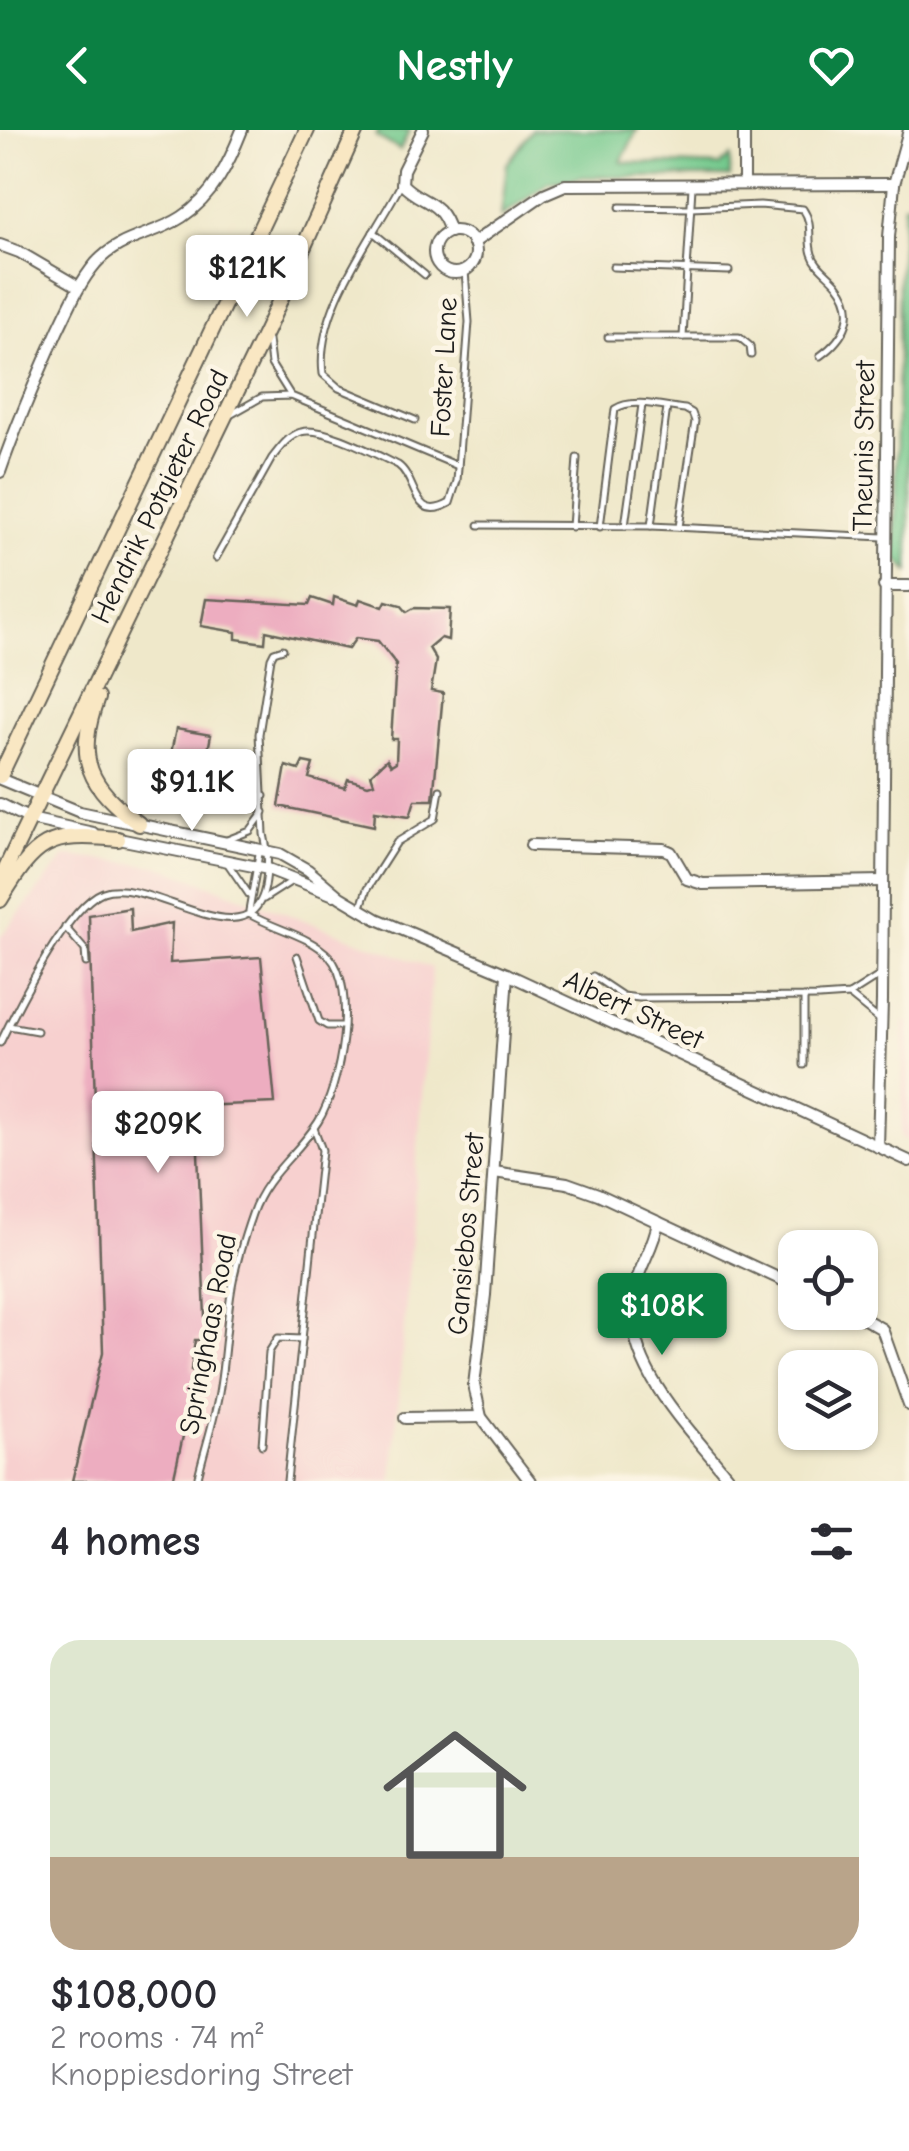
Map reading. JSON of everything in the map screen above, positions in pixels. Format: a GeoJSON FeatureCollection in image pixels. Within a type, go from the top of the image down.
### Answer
{"type":"FeatureCollection","features":[{"type":"Feature","properties":{"kind":"main road","name":"Hendrik Potgieter Road"},"geometry":{"type":"LineString","coordinates":[[0,778],[306,130]]}},
{"type":"Feature","properties":{"kind":"main road","name":"Hendrik Potgieter Road"},"geometry":{"type":"LineString","coordinates":[[0,880],[267,329],[356,130]]}},
{"type":"Feature","properties":{"kind":"main road"},"geometry":{"type":"LineString","coordinates":[[122,632],[88,729],[87,760],[92,778],[104,795],[138,824]]}},
{"type":"Feature","properties":{"kind":"main road"},"geometry":{"type":"LineString","coordinates":[[0,900],[23,862],[46,843],[63,838],[118,839]]}},
{"type":"Feature","properties":{"kind":"street"},"geometry":{"type":"LineString","coordinates":[[0,472],[22,408],[78,287],[96,262],[122,241],[181,218],[197,204],[227,165],[242,130]]}},
{"type":"Feature","properties":{"kind":"street"},"geometry":{"type":"LineString","coordinates":[[423,130],[402,170],[402,184],[436,205],[450,232]]}},
{"type":"Feature","properties":{"kind":"street"},"geometry":{"type":"LineString","coordinates":[[744,130],[744,183]]}},
{"type":"Feature","properties":{"kind":"street","name":"Theunis Street"},"geometry":{"type":"LineString","coordinates":[[878,1147],[888,237],[894,184],[908,130]]}},
{"type":"Feature","properties":{"kind":"street"},"geometry":{"type":"LineString","coordinates":[[474,243],[544,194],[566,185],[894,184]]}},
{"type":"Feature","properties":{"kind":"street"},"geometry":{"type":"LineString","coordinates":[[450,232],[464,234],[474,243],[476,256],[465,271],[446,272],[436,263],[435,244],[450,232]]}},
{"type":"Feature","properties":{"kind":"street"},"geometry":{"type":"LineString","coordinates":[[0,245],[78,287]]}},
{"type":"Feature","properties":{"kind":"street"},"geometry":{"type":"LineString","coordinates":[[884,586],[909,586]]}},
{"type":"Feature","properties":{"kind":"street","name":"Albert Street"},"geometry":{"type":"LineString","coordinates":[[0,778],[80,812],[292,859],[360,910],[507,974],[909,1162]]}},
{"type":"Feature","properties":{"kind":"street","name":"Albert Street"},"geometry":{"type":"LineString","coordinates":[[0,804],[30,819],[262,868],[340,897]]}},
{"type":"Feature","properties":{"kind":"street"},"geometry":{"type":"LineString","coordinates":[[531,845],[664,849],[672,852],[687,878],[698,883],[882,881]]}},
{"type":"Feature","properties":{"kind":"street","name":"Gansiebos Street"},"geometry":{"type":"LineString","coordinates":[[481,1417],[474,1372],[485,1295],[507,974]]}},
{"type":"Feature","properties":{"kind":"street"},"geometry":{"type":"LineString","coordinates":[[494,1172],[567,1184],[778,1278]]}},
{"type":"Feature","properties":{"kind":"street"},"geometry":{"type":"LineString","coordinates":[[658,1222],[634,1288],[631,1311],[637,1352],[731,1481]]}},
{"type":"Feature","properties":{"kind":"street"},"geometry":{"type":"LineString","coordinates":[[878,1327],[909,1405]]}},
{"type":"Feature","properties":{"kind":"street"},"geometry":{"type":"LineString","coordinates":[[405,1418],[481,1417],[530,1481]]}},
{"type":"Feature","properties":{"kind":"lane"},"geometry":{"type":"LineString","coordinates":[[402,184],[373,232],[327,326],[320,353],[323,374],[339,388],[415,420]]}},
{"type":"Feature","properties":{"kind":"lane"},"geometry":{"type":"LineString","coordinates":[[683,337],[692,184]]}},
{"type":"Feature","properties":{"kind":"lane"},"geometry":{"type":"LineString","coordinates":[[620,206],[760,205],[803,210],[812,232],[811,252],[840,287],[846,306],[847,329],[820,356]]}},
{"type":"Feature","properties":{"kind":"lane"},"geometry":{"type":"LineString","coordinates":[[373,232],[425,275]]}},
{"type":"Feature","properties":{"kind":"lane"},"geometry":{"type":"LineString","coordinates":[[613,267],[729,271]]}},
{"type":"Feature","properties":{"kind":"lane","name":"Foster Lane"},"geometry":{"type":"LineString","coordinates":[[216,558],[272,458],[282,444],[300,432],[311,430],[398,464],[406,470],[422,506],[441,508],[454,497],[469,322],[465,271]]}},
{"type":"Feature","properties":{"kind":"lane"},"geometry":{"type":"LineString","coordinates":[[267,329],[271,364],[291,396]]}},
{"type":"Feature","properties":{"kind":"lane"},"geometry":{"type":"LineString","coordinates":[[608,336],[738,338],[750,346],[751,355]]}},
{"type":"Feature","properties":{"kind":"lane"},"geometry":{"type":"LineString","coordinates":[[221,421],[262,397],[291,396]]}},
{"type":"Feature","properties":{"kind":"lane","name":"Foster Lane"},"geometry":{"type":"LineString","coordinates":[[291,396],[458,466]]}},
{"type":"Feature","properties":{"kind":"lane"},"geometry":{"type":"LineString","coordinates":[[600,527],[614,409],[622,403],[685,409],[692,414],[695,421],[679,527]]}},
{"type":"Feature","properties":{"kind":"lane"},"geometry":{"type":"LineString","coordinates":[[625,526],[642,405]]}},
{"type":"Feature","properties":{"kind":"lane"},"geometry":{"type":"LineString","coordinates":[[651,526],[668,407]]}},
{"type":"Feature","properties":{"kind":"lane"},"geometry":{"type":"LineString","coordinates":[[572,527],[577,458]]}},
{"type":"Feature","properties":{"kind":"lane"},"geometry":{"type":"LineString","coordinates":[[479,524],[651,526],[884,537]]}},
{"type":"Feature","properties":{"kind":"lane"},"geometry":{"type":"LineString","coordinates":[[262,902],[264,796],[260,725],[271,658],[283,649]]}},
{"type":"Feature","properties":{"kind":"lane"},"geometry":{"type":"LineString","coordinates":[[157,771],[168,787],[264,796]]}},
{"type":"Feature","properties":{"kind":"lane"},"geometry":{"type":"LineString","coordinates":[[360,910],[367,888],[398,842],[435,819],[440,790]]}},
{"type":"Feature","properties":{"kind":"lane"},"geometry":{"type":"LineString","coordinates":[[224,842],[250,831],[264,812]]}},
{"type":"Feature","properties":{"kind":"lane"},"geometry":{"type":"LineString","coordinates":[[249,914],[264,851]]}},
{"type":"Feature","properties":{"kind":"lane"},"geometry":{"type":"LineString","coordinates":[[226,862],[237,872],[251,898]]}},
{"type":"Feature","properties":{"kind":"lane"},"geometry":{"type":"LineString","coordinates":[[0,1043],[65,927],[93,897],[122,889],[152,894],[207,916],[234,920],[249,914],[271,892],[295,880]]}},
{"type":"Feature","properties":{"kind":"lane","name":"Springhaas Road"},"geometry":{"type":"LineString","coordinates":[[198,1481],[218,1396],[232,1286],[253,1210],[280,1164],[314,1128],[334,1088],[342,1026],[344,980],[330,957],[249,914]]}},
{"type":"Feature","properties":{"kind":"lane"},"geometry":{"type":"LineString","coordinates":[[65,927],[82,946],[86,963]]}},
{"type":"Feature","properties":{"kind":"lane"},"geometry":{"type":"LineString","coordinates":[[297,956],[318,1020],[327,1026],[342,1026]]}},
{"type":"Feature","properties":{"kind":"lane"},"geometry":{"type":"LineString","coordinates":[[593,976],[623,996],[639,998],[848,995],[882,974]]}},
{"type":"Feature","properties":{"kind":"lane"},"geometry":{"type":"LineString","coordinates":[[848,995],[882,1021]]}},
{"type":"Feature","properties":{"kind":"lane"},"geometry":{"type":"LineString","coordinates":[[804,996],[804,1065]]}},
{"type":"Feature","properties":{"kind":"lane"},"geometry":{"type":"LineString","coordinates":[[8,1026],[37,1031]]}},
{"type":"Feature","properties":{"kind":"lane"},"geometry":{"type":"LineString","coordinates":[[287,1481],[322,1150],[314,1128]]}},
{"type":"Feature","properties":{"kind":"lane"},"geometry":{"type":"LineString","coordinates":[[262,1445],[269,1352],[278,1338],[302,1339]]}},
{"type":"Feature","properties":{"kind":"shaded area"},"geometry":{"type":"Polygon","coordinates":[[[66,856],[159,866],[432,968],[392,1481],[0,1481],[0,937],[66,856]]]}},
{"type":"Feature","properties":{"kind":"shaded area"},"geometry":{"type":"Polygon","coordinates":[[[904,1022],[909,1022],[909,1141],[901,1137],[904,1022]]]}},
{"type":"Feature","properties":{"kind":"green space"},"geometry":{"type":"Polygon","coordinates":[[[379,130],[410,130],[400,150],[376,136],[379,130]]]}},
{"type":"Feature","properties":{"kind":"green space"},"geometry":{"type":"Polygon","coordinates":[[[532,130],[637,130],[621,162],[719,166],[730,157],[730,177],[582,177],[548,183],[501,217],[507,164],[532,130]]]}},
{"type":"Feature","properties":{"kind":"green space"},"geometry":{"type":"Polygon","coordinates":[[[909,203],[909,572],[895,557],[899,274],[904,204],[909,203]]]}},
{"type":"Feature","properties":{"kind":"building"},"geometry":{"type":"Polygon","coordinates":[[[334,597],[358,605],[360,599],[383,607],[386,601],[401,605],[407,612],[414,608],[450,609],[448,640],[441,638],[429,648],[436,660],[431,691],[443,693],[433,800],[415,800],[410,816],[375,811],[374,826],[279,806],[286,766],[299,770],[303,762],[313,764],[309,778],[345,788],[348,779],[374,783],[371,774],[387,759],[391,765],[396,762],[397,739],[391,739],[396,664],[378,641],[356,638],[348,649],[266,631],[265,643],[236,639],[236,632],[201,626],[206,599],[309,605],[312,598],[333,605],[334,597]]]}},
{"type":"Feature","properties":{"kind":"building"},"geometry":{"type":"Polygon","coordinates":[[[176,729],[211,735],[203,776],[167,772],[176,729]]]}},
{"type":"Feature","properties":{"kind":"building"},"geometry":{"type":"Polygon","coordinates":[[[130,908],[131,932],[172,923],[170,963],[261,957],[275,1103],[196,1106],[206,1340],[195,1340],[191,1370],[197,1373],[173,1481],[72,1481],[103,1352],[89,915],[130,908]]]}}]}
